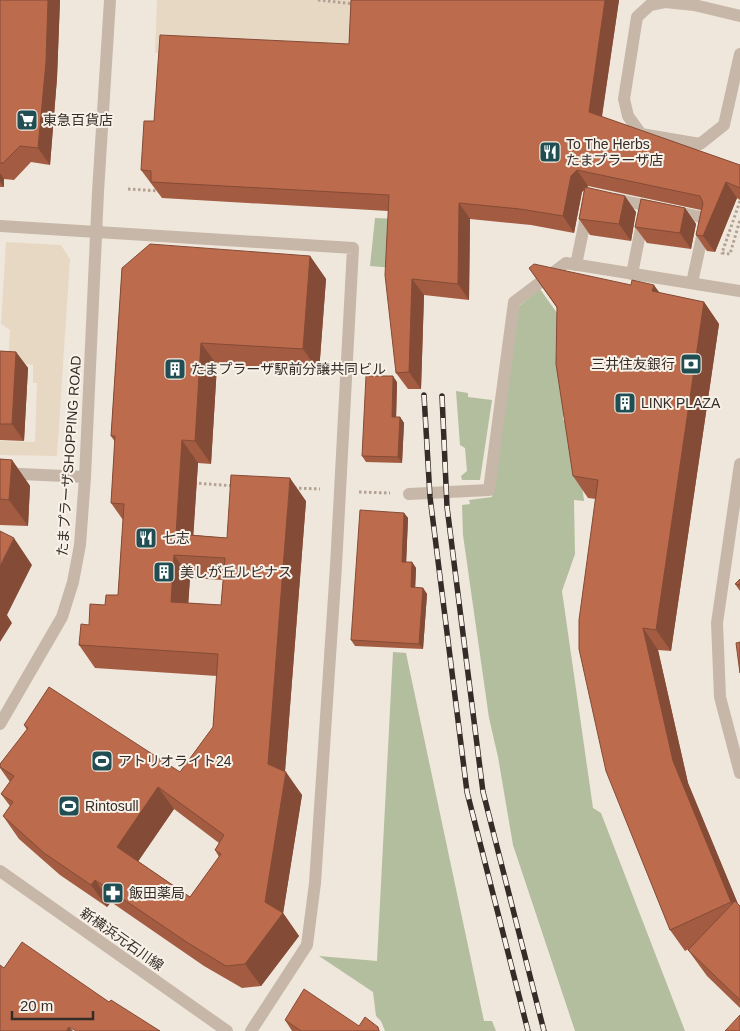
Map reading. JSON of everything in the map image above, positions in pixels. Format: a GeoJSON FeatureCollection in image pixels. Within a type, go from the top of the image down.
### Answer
{"type":"FeatureCollection","features":[{"type":"Feature","properties":{"kind":"street","name":"たまプラーザSHOPPING ROAD"},"geometry":{"type":"LineString","coordinates":[[0,724],[62,617],[73,582],[80,545],[110,0]]}},
{"type":"Feature","properties":{"kind":"street"},"geometry":{"type":"LineString","coordinates":[[740,16],[694,5],[665,2],[650,5],[637,17],[624,99],[628,116],[641,134],[700,144],[724,125],[740,54]]}},
{"type":"Feature","properties":{"kind":"street"},"geometry":{"type":"LineString","coordinates":[[576,265],[594,199],[646,206],[706,218],[692,284]]}},
{"type":"Feature","properties":{"kind":"street"},"geometry":{"type":"LineString","coordinates":[[632,274],[646,206]]}},
{"type":"Feature","properties":{"kind":"street"},"geometry":{"type":"LineString","coordinates":[[0,226],[353,248],[347,491],[315,883],[308,945],[251,1031]]}},
{"type":"Feature","properties":{"kind":"street"},"geometry":{"type":"LineString","coordinates":[[409,494],[489,490],[514,302],[566,263],[740,291]]}},
{"type":"Feature","properties":{"kind":"street"},"geometry":{"type":"LineString","coordinates":[[740,464],[734,536],[717,623],[720,697],[737,752],[740,772]]}},
{"type":"Feature","properties":{"kind":"street"},"geometry":{"type":"LineString","coordinates":[[0,473],[85,477]]}},
{"type":"Feature","properties":{"kind":"street","name":"新横浜元石川線"},"geometry":{"type":"LineString","coordinates":[[0,871],[227,1031]]}},
{"type":"Feature","properties":{"kind":"path"},"geometry":{"type":"LineString","coordinates":[[318,0],[342,1],[363,5]]}},
{"type":"Feature","properties":{"kind":"path"},"geometry":{"type":"LineString","coordinates":[[128,189],[162,192]]}},
{"type":"Feature","properties":{"kind":"path"},"geometry":{"type":"LineString","coordinates":[[740,201],[722,253],[730,254],[740,220]]}},
{"type":"Feature","properties":{"kind":"path"},"geometry":{"type":"LineString","coordinates":[[189,483],[236,486]]}},
{"type":"Feature","properties":{"kind":"path"},"geometry":{"type":"LineString","coordinates":[[284,488],[409,494]]}},
{"type":"Feature","properties":{"kind":"green space"},"geometry":{"type":"Polygon","coordinates":[[[375,218],[398,219],[395,268],[370,266],[375,218]]]}},
{"type":"Feature","properties":{"kind":"green space"},"geometry":{"type":"Polygon","coordinates":[[[540,289],[569,330],[563,420],[574,422],[584,501],[574,500],[575,554],[562,591],[593,808],[601,813],[685,1031],[575,1031],[513,845],[498,757],[489,718],[463,535],[462,505],[470,504],[469,500],[492,497],[519,306],[540,289]]]}},
{"type":"Feature","properties":{"kind":"green space"},"geometry":{"type":"Polygon","coordinates":[[[456,391],[468,393],[468,397],[492,400],[480,480],[462,480],[461,476],[467,471],[465,448],[460,445],[456,391]]]}},
{"type":"Feature","properties":{"kind":"green space"},"geometry":{"type":"Polygon","coordinates":[[[393,652],[406,653],[484,1021],[492,1021],[496,1031],[385,1031],[381,1021],[376,1016],[373,992],[319,956],[377,961],[393,652]]]}},
{"type":"Feature","properties":{"kind":"shaded area"},"geometry":{"type":"Polygon","coordinates":[[[157,0],[364,0],[360,60],[171,51],[155,53],[157,0]]]}},
{"type":"Feature","properties":{"kind":"shaded area"},"geometry":{"type":"Polygon","coordinates":[[[6,242],[61,245],[70,259],[57,456],[0,455],[0,441],[35,442],[37,383],[33,383],[33,365],[8,362],[10,330],[1,324],[6,242]]]}},
{"type":"Feature","properties":{"kind":"building","name":"東急百貨店"},"geometry":{"type":"Polygon","coordinates":[[[0,0],[48,0],[46,62],[38,148],[20,146],[3,163],[0,163],[0,0]]]}},
{"type":"Feature","properties":{"kind":"building"},"geometry":{"type":"Polygon","coordinates":[[[351,0],[605,0],[589,112],[740,165],[740,188],[726,182],[703,236],[696,235],[703,203],[700,196],[577,170],[571,176],[563,216],[520,209],[459,203],[458,284],[412,279],[409,372],[396,373],[385,275],[389,195],[151,182],[151,171],[141,170],[144,121],[154,121],[160,35],[349,44],[351,0]]]}},
{"type":"Feature","properties":{"kind":"building"},"geometry":{"type":"Polygon","coordinates":[[[585,187],[625,196],[619,224],[579,219],[585,187]]]}},
{"type":"Feature","properties":{"kind":"building"},"geometry":{"type":"Polygon","coordinates":[[[641,199],[685,208],[680,233],[635,227],[641,199]]]}},
{"type":"Feature","properties":{"kind":"building"},"geometry":{"type":"Polygon","coordinates":[[[150,244],[310,256],[303,349],[201,343],[195,441],[182,440],[176,534],[227,538],[231,475],[290,478],[268,764],[286,772],[265,902],[283,913],[245,964],[226,966],[188,943],[95,880],[91,885],[44,853],[3,816],[13,802],[1,794],[14,776],[0,767],[0,764],[28,728],[24,725],[49,687],[180,772],[213,727],[218,654],[79,645],[81,624],[89,625],[90,604],[105,605],[106,595],[118,595],[124,504],[111,503],[115,436],[111,436],[122,268],[150,244]],[[174,555],[171,602],[221,605],[225,558],[174,555]],[[158,787],[117,847],[190,897],[221,854],[215,850],[224,835],[158,787]]]}},
{"type":"Feature","properties":{"kind":"building"},"geometry":{"type":"Polygon","coordinates":[[[534,264],[631,285],[632,280],[654,285],[652,291],[704,302],[656,630],[643,628],[673,761],[731,902],[670,930],[606,771],[579,649],[579,620],[598,480],[573,476],[556,364],[557,307],[529,268],[534,264]]]}},
{"type":"Feature","properties":{"kind":"building"},"geometry":{"type":"Polygon","coordinates":[[[0,351],[16,352],[12,424],[0,424],[0,351]]]}},
{"type":"Feature","properties":{"kind":"building"},"geometry":{"type":"Polygon","coordinates":[[[366,376],[393,376],[392,417],[400,417],[398,457],[362,456],[366,376]]]}},
{"type":"Feature","properties":{"kind":"building"},"geometry":{"type":"Polygon","coordinates":[[[0,459],[12,460],[9,500],[0,499],[0,459]]]}},
{"type":"Feature","properties":{"kind":"building"},"geometry":{"type":"Polygon","coordinates":[[[360,510],[404,513],[402,562],[412,562],[411,587],[423,588],[419,644],[351,640],[360,510]]]}},
{"type":"Feature","properties":{"kind":"building"},"geometry":{"type":"Polygon","coordinates":[[[0,531],[14,538],[0,566],[0,531]]]}},
{"type":"Feature","properties":{"kind":"building"},"geometry":{"type":"Polygon","coordinates":[[[740,642],[740,673],[736,643],[740,642]]]}},
{"type":"Feature","properties":{"kind":"building"},"geometry":{"type":"Polygon","coordinates":[[[735,901],[740,906],[740,1000],[688,950],[735,901]]]}},
{"type":"Feature","properties":{"kind":"building"},"geometry":{"type":"Polygon","coordinates":[[[22,942],[109,1002],[111,1000],[160,1031],[76,1031],[69,1027],[66,1031],[0,1031],[0,965],[4,968],[22,942]]]}},
{"type":"Feature","properties":{"kind":"building"},"geometry":{"type":"Polygon","coordinates":[[[304,989],[359,1026],[365,1017],[378,1027],[379,1031],[301,1031],[285,1020],[304,989]]]}},
{"type":"Feature","properties":{"kind":"building"},"geometry":{"type":"Polygon","coordinates":[[[740,1015],[740,1031],[725,1031],[740,1015]]]}},
{"type":"Feature","properties":{"kind":"railway"},"geometry":{"type":"LineString","coordinates":[[424,395],[430,497],[467,792],[528,1031]]}},
{"type":"Feature","properties":{"kind":"railway"},"geometry":{"type":"LineString","coordinates":[[442,396],[447,507],[483,792],[544,1031]]}},
{"type":"Feature","properties":{"kind":"place","name":"東急百貨店"},"geometry":{"type":"Point","coordinates":[27,120]}},
{"type":"Feature","properties":{"kind":"place","name":"To The Herbs たまプラーザ店"},"geometry":{"type":"Point","coordinates":[550,152]}},
{"type":"Feature","properties":{"kind":"place","name":"三井住友銀行"},"geometry":{"type":"Point","coordinates":[691,364]}},
{"type":"Feature","properties":{"kind":"place","name":"たまプラーザ駅前分譲共同ビル"},"geometry":{"type":"Point","coordinates":[175,369]}},
{"type":"Feature","properties":{"kind":"place","name":"LINK PLAZA"},"geometry":{"type":"Point","coordinates":[625,403]}},
{"type":"Feature","properties":{"kind":"place","name":"七志"},"geometry":{"type":"Point","coordinates":[146,538]}},
{"type":"Feature","properties":{"kind":"place","name":"美しが丘ルピナス"},"geometry":{"type":"Point","coordinates":[164,572]}},
{"type":"Feature","properties":{"kind":"place","name":"アトリオライト24"},"geometry":{"type":"Point","coordinates":[102,761]}},
{"type":"Feature","properties":{"kind":"place","name":"Rintosull"},"geometry":{"type":"Point","coordinates":[69,806]}},
{"type":"Feature","properties":{"kind":"place","name":"飯田薬局"},"geometry":{"type":"Point","coordinates":[113,893]}}]}
